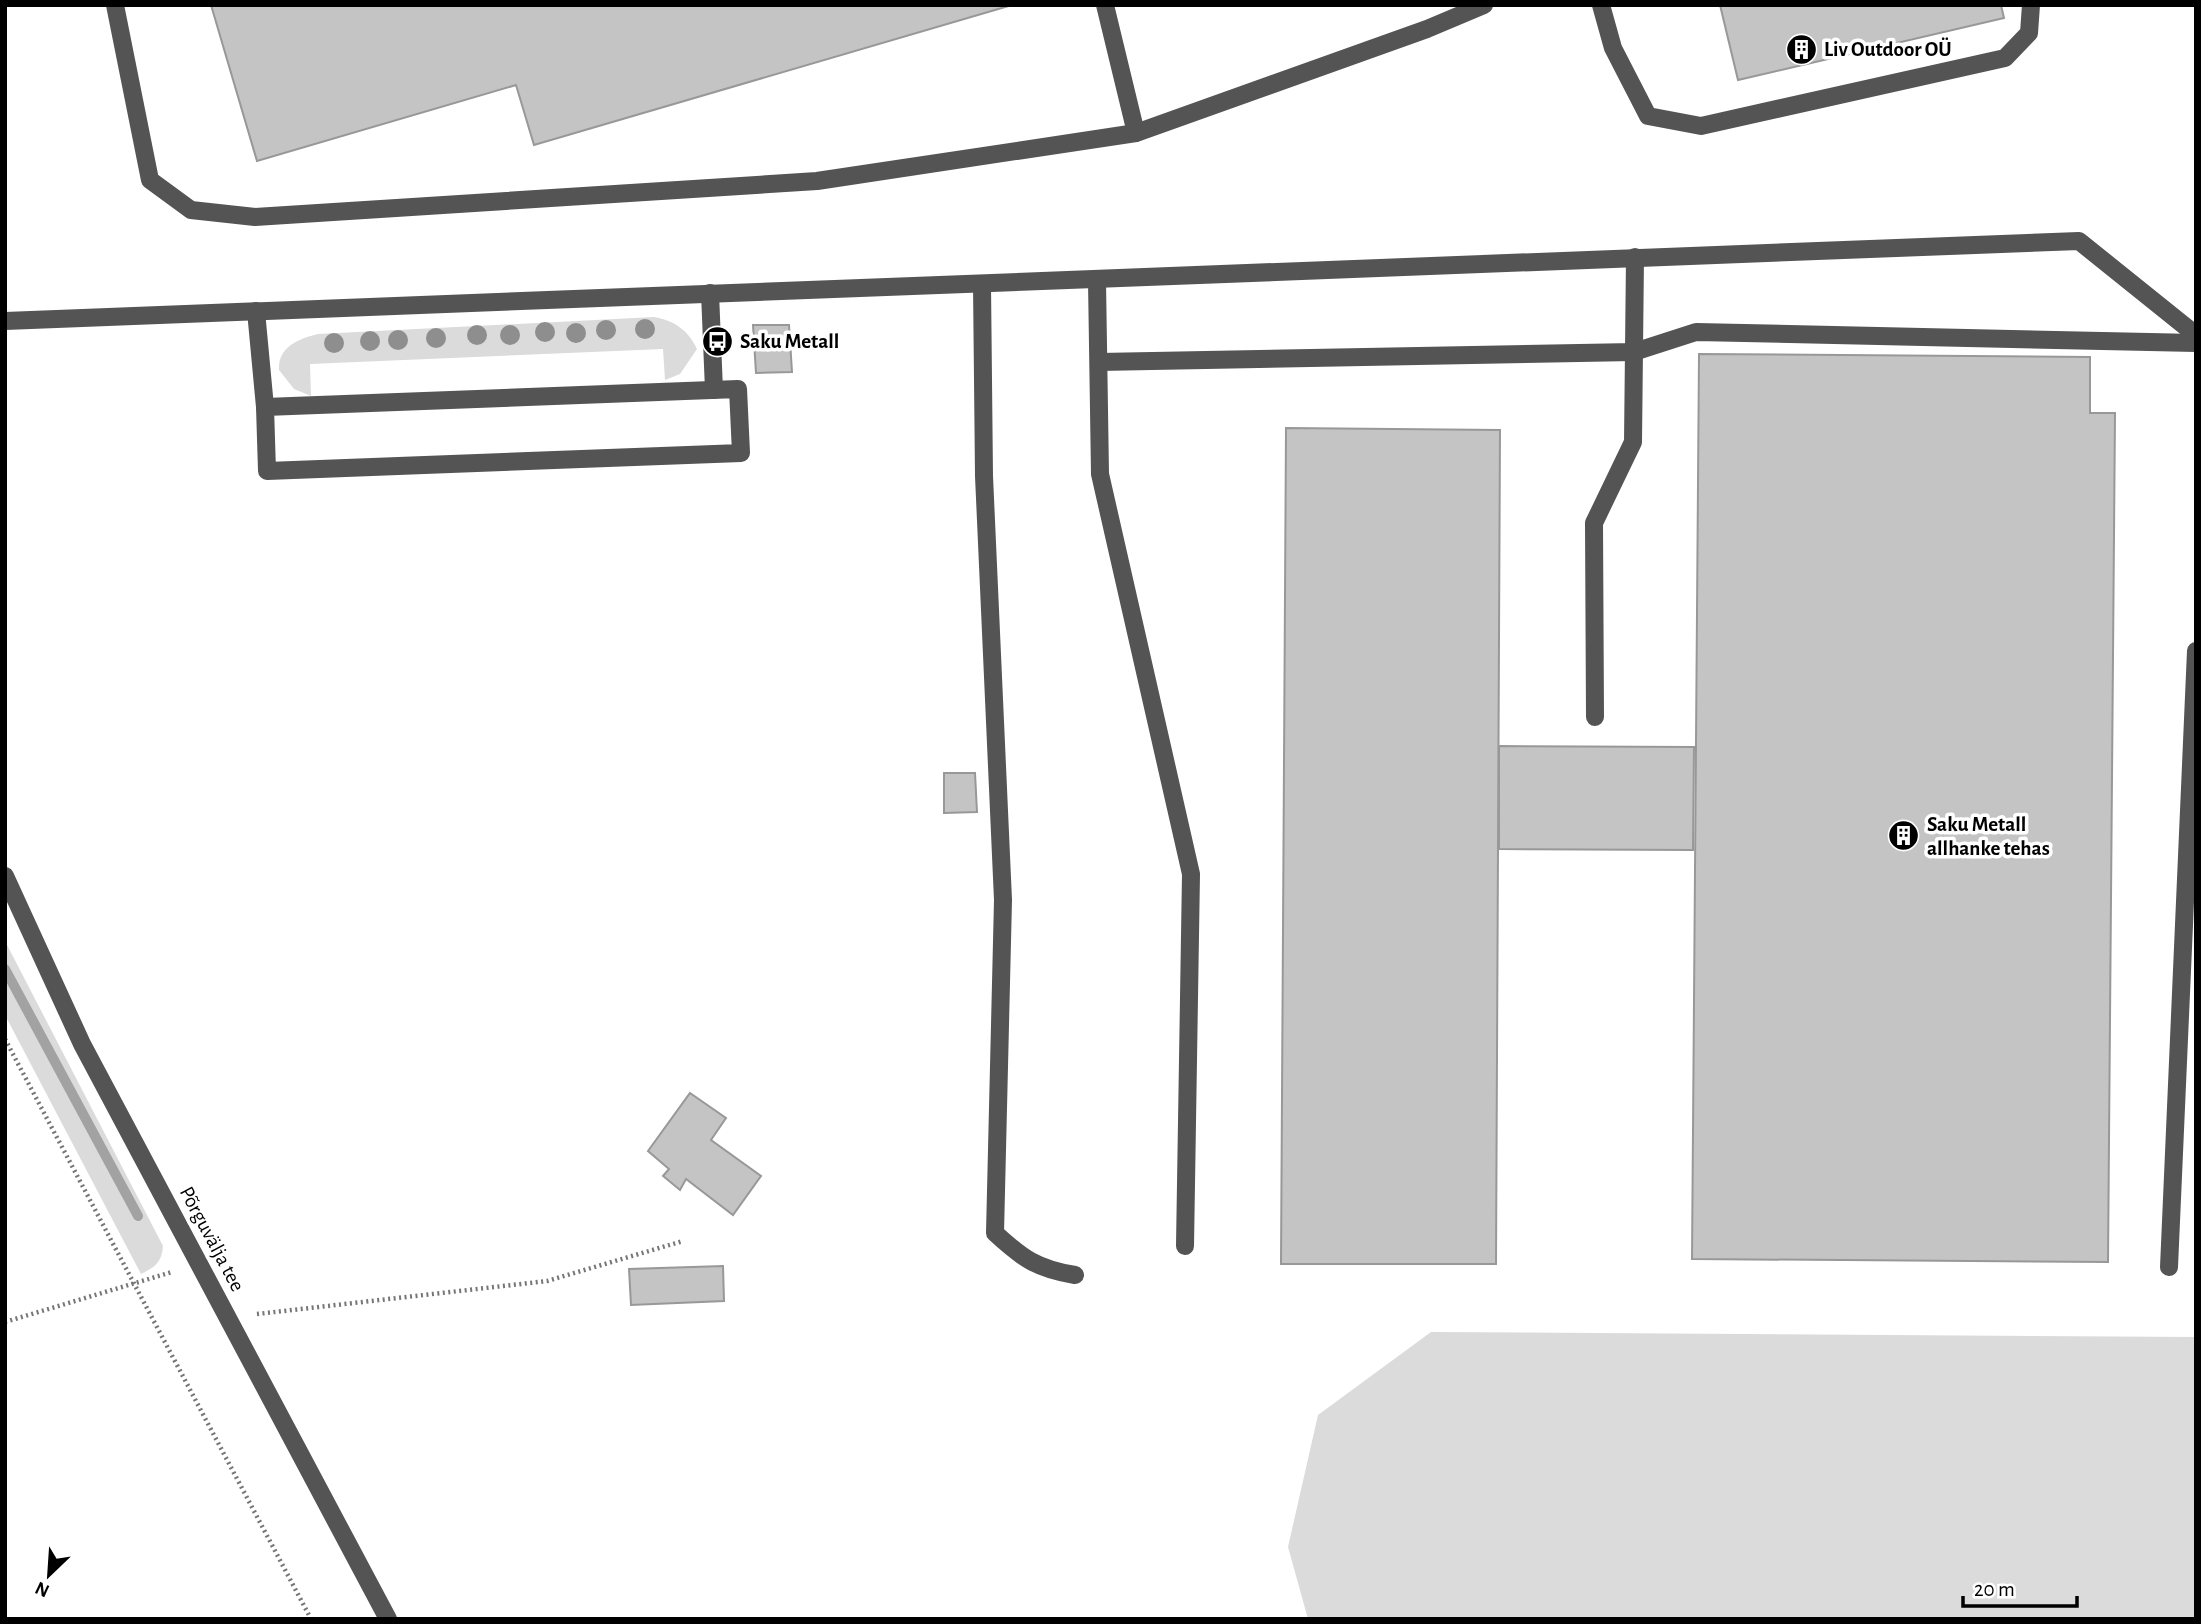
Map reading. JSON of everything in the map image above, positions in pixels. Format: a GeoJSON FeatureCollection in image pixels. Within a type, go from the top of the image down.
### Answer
{"type":"FeatureCollection","features":[{"type":"Feature","properties":{"kind":"street"},"geometry":{"type":"LineString","coordinates":[[116,5],[150,180],[191,210],[255,217],[817,181],[1136,133],[1427,30],[1484,5]]}},
{"type":"Feature","properties":{"kind":"street"},"geometry":{"type":"LineString","coordinates":[[1105,5],[1136,133]]}},
{"type":"Feature","properties":{"kind":"street"},"geometry":{"type":"LineString","coordinates":[[1601,5],[1613,48],[1648,116],[1701,126],[2005,58],[2029,33],[2031,5]]}},
{"type":"Feature","properties":{"kind":"street"},"geometry":{"type":"LineString","coordinates":[[5,321],[710,293],[1097,281],[2079,241],[2196,335]]}},
{"type":"Feature","properties":{"kind":"street"},"geometry":{"type":"LineString","coordinates":[[1595,717],[1594,523],[1633,442],[1635,257]]}},
{"type":"Feature","properties":{"kind":"street"},"geometry":{"type":"LineString","coordinates":[[1097,281],[1100,474],[1191,874],[1185,1246]]}},
{"type":"Feature","properties":{"kind":"street"},"geometry":{"type":"LineString","coordinates":[[982,284],[984,476],[1003,900],[995,1233],[1019,1256],[1046,1270],[1075,1275]]}},
{"type":"Feature","properties":{"kind":"street"},"geometry":{"type":"LineString","coordinates":[[710,293],[714,390]]}},
{"type":"Feature","properties":{"kind":"street"},"geometry":{"type":"LineString","coordinates":[[256,311],[265,407],[267,471],[740,453],[738,389],[265,407]]}},
{"type":"Feature","properties":{"kind":"street"},"geometry":{"type":"LineString","coordinates":[[1099,362],[1634,352],[1696,332],[2196,343]]}},
{"type":"Feature","properties":{"kind":"street"},"geometry":{"type":"LineString","coordinates":[[2168,1267],[2196,651]]}},
{"type":"Feature","properties":{"kind":"street","name":"Põrguvälja tee"},"geometry":{"type":"LineString","coordinates":[[5,876],[82,1044],[388,1619]]}},
{"type":"Feature","properties":{"kind":"path"},"geometry":{"type":"LineString","coordinates":[[5,1039],[311,1619]]}},
{"type":"Feature","properties":{"kind":"path"},"geometry":{"type":"LineString","coordinates":[[228,1318],[547,1281],[683,1241]]}},
{"type":"Feature","properties":{"kind":"path"},"geometry":{"type":"LineString","coordinates":[[5,1322],[133,1282],[200,1265]]}},
{"type":"Feature","properties":{"kind":"shaded area"},"geometry":{"type":"Polygon","coordinates":[[[654,317],[680,327],[697,349],[680,374],[665,380],[663,349],[310,364],[311,396],[294,389],[279,370],[282,355],[291,345],[318,334],[654,317]]]}},
{"type":"Feature","properties":{"kind":"shaded area"},"geometry":{"type":"Polygon","coordinates":[[[5,941],[163,1246],[157,1263],[141,1274],[5,1015],[5,941]]]}},
{"type":"Feature","properties":{"kind":"shaded area"},"geometry":{"type":"Polygon","coordinates":[[[1431,1332],[2196,1337],[2196,1619],[1308,1619],[1288,1547],[1318,1415],[1431,1332]]]}},
{"type":"Feature","properties":{"kind":"building"},"geometry":{"type":"Polygon","coordinates":[[[211,5],[1012,5],[534,145],[516,85],[257,161],[211,5]]]}},
{"type":"Feature","properties":{"kind":"building","name":"Liv Outdoor OÜ"},"geometry":{"type":"Polygon","coordinates":[[[1720,5],[2001,5],[2004,18],[1738,80],[1720,5]]]}},
{"type":"Feature","properties":{"kind":"building"},"geometry":{"type":"Polygon","coordinates":[[[753,325],[789,325],[792,372],[756,373],[753,325]]]}},
{"type":"Feature","properties":{"kind":"building","name":"Saku Metall allhanke tehas"},"geometry":{"type":"Polygon","coordinates":[[[1699,354],[2090,357],[2090,413],[2115,413],[2108,1262],[1692,1259],[1699,354]]]}},
{"type":"Feature","properties":{"kind":"building"},"geometry":{"type":"Polygon","coordinates":[[[1286,428],[1500,430],[1496,1264],[1281,1264],[1286,428]]]}},
{"type":"Feature","properties":{"kind":"building"},"geometry":{"type":"Polygon","coordinates":[[[1499,746],[1694,747],[1693,850],[1499,849],[1499,746]]]}},
{"type":"Feature","properties":{"kind":"building"},"geometry":{"type":"Polygon","coordinates":[[[944,773],[975,773],[977,812],[944,813],[944,773]]]}},
{"type":"Feature","properties":{"kind":"building"},"geometry":{"type":"Polygon","coordinates":[[[690,1093],[726,1118],[711,1140],[761,1176],[733,1215],[686,1179],[680,1190],[663,1176],[669,1169],[648,1151],[690,1093]]]}},
{"type":"Feature","properties":{"kind":"building"},"geometry":{"type":"Polygon","coordinates":[[[723,1266],[724,1301],[631,1305],[629,1269],[723,1266]]]}},
{"type":"Feature","properties":{"kind":"waterway"},"geometry":{"type":"LineString","coordinates":[[5,969],[138,1216]]}},
{"type":"Feature","properties":{"kind":"place","name":"Liv Outdoor OÜ"},"geometry":{"type":"Point","coordinates":[1801,49]}},
{"type":"Feature","properties":{"kind":"place","name":"Saku Metall"},"geometry":{"type":"Point","coordinates":[717,341]}},
{"type":"Feature","properties":{"kind":"place","name":"Saku Metall allhanke tehas"},"geometry":{"type":"Point","coordinates":[1904,836]}}]}
